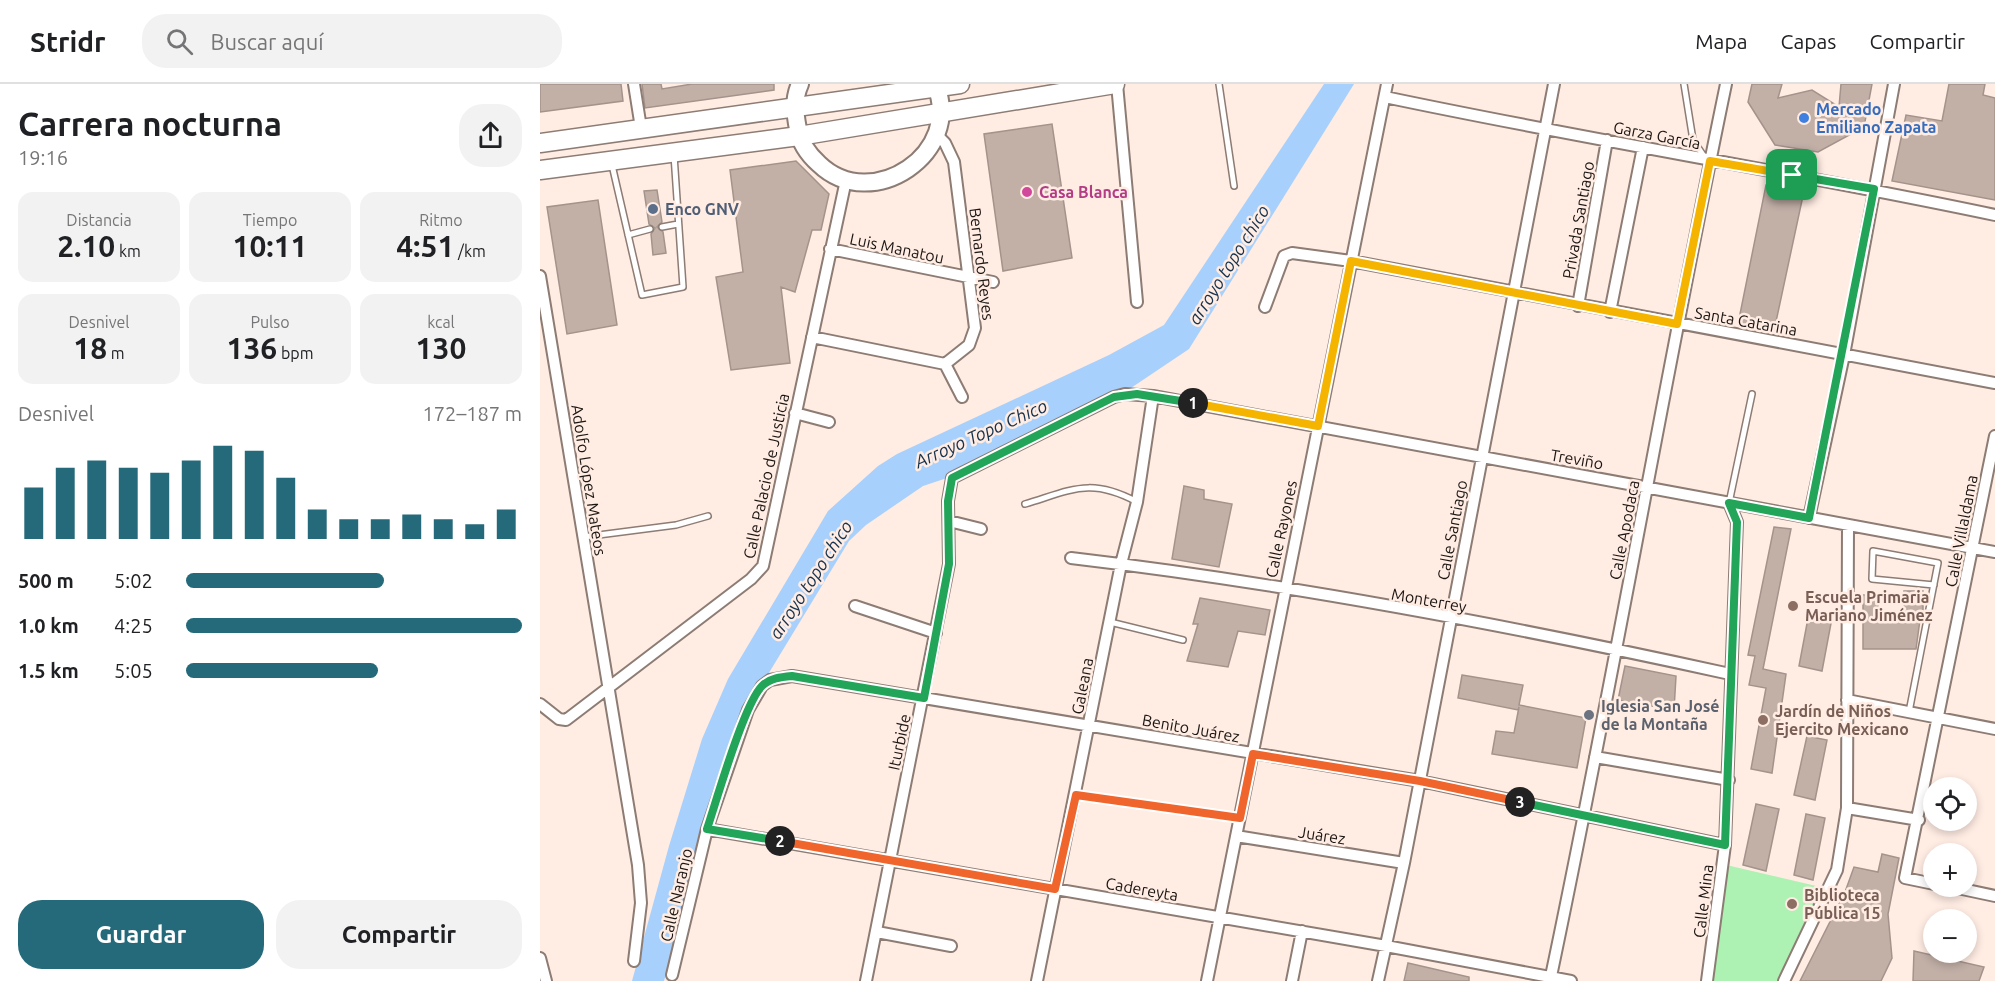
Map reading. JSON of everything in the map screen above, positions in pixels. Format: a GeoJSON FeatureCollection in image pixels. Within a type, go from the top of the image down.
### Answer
{"type":"FeatureCollection","features":[{"type":"Feature","properties":{"kind":"main road"},"geometry":{"type":"LineString","coordinates":[[540,143],[795,109],[960,84]]}},
{"type":"Feature","properties":{"kind":"main road"},"geometry":{"type":"LineString","coordinates":[[540,170],[799,136],[1116,84]]}},
{"type":"Feature","properties":{"kind":"street"},"geometry":{"type":"LineString","coordinates":[[634,84],[641,128]]}},
{"type":"Feature","properties":{"kind":"street"},"geometry":{"type":"LineString","coordinates":[[800,84],[795,109],[799,136],[810,155],[826,171],[846,180],[868,183],[890,180],[910,170],[925,154],[936,134],[940,112],[936,86]]}},
{"type":"Feature","properties":{"kind":"street"},"geometry":{"type":"LineString","coordinates":[[1116,84],[1137,302]]}},
{"type":"Feature","properties":{"kind":"street","name":"Calle Rayones"},"geometry":{"type":"LineString","coordinates":[[1207,981],[1387,84]]}},
{"type":"Feature","properties":{"kind":"street","name":"Calle Santiago"},"geometry":{"type":"LineString","coordinates":[[1378,981],[1404,863],[1449,618],[1554,84]]}},
{"type":"Feature","properties":{"kind":"street","name":"Calle Apodaca"},"geometry":{"type":"LineString","coordinates":[[1551,979],[1648,488],[1708,161],[1726,84]]}},
{"type":"Feature","properties":{"kind":"street"},"geometry":{"type":"LineString","coordinates":[[1809,518],[1844,355],[1894,84]]}},
{"type":"Feature","properties":{"kind":"street","name":"Garza García"},"geometry":{"type":"LineString","coordinates":[[1385,97],[1545,131],[1607,140],[1708,161],[1874,189],[1995,215]]}},
{"type":"Feature","properties":{"kind":"street","name":"Bernardo Reyes"},"geometry":{"type":"LineString","coordinates":[[936,134],[945,143],[954,162],[975,334],[969,345],[945,364]]}},
{"type":"Feature","properties":{"kind":"street","name":"Privada Santiago"},"geometry":{"type":"LineString","coordinates":[[1578,306],[1607,140]]}},
{"type":"Feature","properties":{"kind":"street"},"geometry":{"type":"LineString","coordinates":[[1610,312],[1643,147]]}},
{"type":"Feature","properties":{"kind":"street","name":"Calle Palacio de Justicia"},"geometry":{"type":"LineString","coordinates":[[540,704],[564,721],[760,571],[846,180]]}},
{"type":"Feature","properties":{"kind":"street","name":"Luis Manatou"},"geometry":{"type":"LineString","coordinates":[[830,249],[993,282]]}},
{"type":"Feature","properties":{"kind":"street","name":"Santa Catarina"},"geometry":{"type":"LineString","coordinates":[[1265,307],[1284,256],[1292,254],[1351,261],[1578,306],[1995,383]]}},
{"type":"Feature","properties":{"kind":"street","name":"Adolfo López Mateos"},"geometry":{"type":"LineString","coordinates":[[540,276],[638,865],[641,903],[634,961]]}},
{"type":"Feature","properties":{"kind":"street"},"geometry":{"type":"LineString","coordinates":[[812,337],[945,364],[962,397]]}},
{"type":"Feature","properties":{"kind":"street","name":"Iturbide"},"geometry":{"type":"LineString","coordinates":[[867,981],[949,564],[948,501],[952,478],[1114,397],[1125,394],[1153,396]]}},
{"type":"Feature","properties":{"kind":"street","name":"Treviño"},"geometry":{"type":"LineString","coordinates":[[1153,396],[1995,552]]}},
{"type":"Feature","properties":{"kind":"street","name":"Galeana"},"geometry":{"type":"LineString","coordinates":[[1037,981],[1121,564],[1137,502],[1153,396]]}},
{"type":"Feature","properties":{"kind":"street"},"geometry":{"type":"LineString","coordinates":[[795,413],[829,422]]}},
{"type":"Feature","properties":{"kind":"street","name":"Calle Villaldama"},"geometry":{"type":"LineString","coordinates":[[1923,882],[1905,878],[1940,718],[1995,436]]}},
{"type":"Feature","properties":{"kind":"street","name":"Calle Mina"},"geometry":{"type":"LineString","coordinates":[[1707,981],[1725,845],[1729,780],[1730,674],[1737,522],[1729,503]]}},
{"type":"Feature","properties":{"kind":"street"},"geometry":{"type":"LineString","coordinates":[[949,522],[981,529]]}},
{"type":"Feature","properties":{"kind":"street"},"geometry":{"type":"LineString","coordinates":[[1784,981],[1837,870],[1847,808],[1848,526]]}},
{"type":"Feature","properties":{"kind":"street","name":"Monterrey"},"geometry":{"type":"LineString","coordinates":[[1071,558],[1285,588],[1615,649],[1730,674]]}},
{"type":"Feature","properties":{"kind":"street"},"geometry":{"type":"LineString","coordinates":[[855,606],[936,633]]}},
{"type":"Feature","properties":{"kind":"street","name":"Benito Juárez"},"geometry":{"type":"LineString","coordinates":[[792,676],[1420,781],[1725,845]]}},
{"type":"Feature","properties":{"kind":"street","name":"Calle Naranjo"},"geometry":{"type":"LineString","coordinates":[[672,975],[707,829],[756,694],[770,680],[792,676]]}},
{"type":"Feature","properties":{"kind":"street"},"geometry":{"type":"LineString","coordinates":[[1847,700],[1995,729]]}},
{"type":"Feature","properties":{"kind":"street"},"geometry":{"type":"LineString","coordinates":[[1595,757],[1729,780]]}},
{"type":"Feature","properties":{"kind":"street"},"geometry":{"type":"LineString","coordinates":[[1847,808],[1919,820]]}},
{"type":"Feature","properties":{"kind":"street","name":"Cadereyta"},"geometry":{"type":"LineString","coordinates":[[707,829],[1302,931],[1571,981]]}},
{"type":"Feature","properties":{"kind":"street","name":"Juárez"},"geometry":{"type":"LineString","coordinates":[[1236,836],[1404,863]]}},
{"type":"Feature","properties":{"kind":"street"},"geometry":{"type":"LineString","coordinates":[[1977,892],[1995,896]]}},
{"type":"Feature","properties":{"kind":"street"},"geometry":{"type":"LineString","coordinates":[[1292,981],[1302,931]]}},
{"type":"Feature","properties":{"kind":"street"},"geometry":{"type":"LineString","coordinates":[[877,932],[951,946]]}},
{"type":"Feature","properties":{"kind":"street"},"geometry":{"type":"LineString","coordinates":[[540,958],[546,981]]}},
{"type":"Feature","properties":{"kind":"lane"},"geometry":{"type":"LineString","coordinates":[[1219,84],[1234,186]]}},
{"type":"Feature","properties":{"kind":"lane"},"geometry":{"type":"LineString","coordinates":[[1684,84],[1693,140],[1708,161]]}},
{"type":"Feature","properties":{"kind":"lane"},"geometry":{"type":"LineString","coordinates":[[610,160],[642,295],[683,287],[674,152]]}},
{"type":"Feature","properties":{"kind":"lane"},"geometry":{"type":"LineString","coordinates":[[662,227],[678,224]]}},
{"type":"Feature","properties":{"kind":"lane"},"geometry":{"type":"LineString","coordinates":[[628,235],[650,229]]}},
{"type":"Feature","properties":{"kind":"lane"},"geometry":{"type":"LineString","coordinates":[[1729,503],[1752,394]]}},
{"type":"Feature","properties":{"kind":"lane"},"geometry":{"type":"LineString","coordinates":[[1025,504],[1095,486],[1119,492],[1137,502]]}},
{"type":"Feature","properties":{"kind":"lane"},"geometry":{"type":"LineString","coordinates":[[583,537],[676,525],[708,516]]}},
{"type":"Feature","properties":{"kind":"lane"},"geometry":{"type":"LineString","coordinates":[[1909,712],[1934,585],[1938,563],[1873,551],[1872,579],[1934,585]]}},
{"type":"Feature","properties":{"kind":"lane"},"geometry":{"type":"LineString","coordinates":[[1110,622],[1183,640]]}},
{"type":"Feature","properties":{"kind":"lane"},"geometry":{"type":"LineString","coordinates":[[1076,795],[1240,818]]}},
{"type":"Feature","properties":{"kind":"green space"},"geometry":{"type":"Polygon","coordinates":[[[1722,864],[1829,889],[1783,981],[1707,981],[1722,864]]]}},
{"type":"Feature","properties":{"kind":"water"},"geometry":{"type":"Polygon","coordinates":[[[1324,84],[1354,84],[1189,349],[1122,394],[959,474],[923,486],[866,525],[849,541],[756,694],[707,829],[664,981],[632,981],[669,846],[702,739],[728,679],[828,511],[878,466],[897,454],[1109,355],[1164,325],[1324,84]]]}},
{"type":"Feature","properties":{"kind":"building"},"geometry":{"type":"Polygon","coordinates":[[[540,84],[621,84],[623,101],[540,112],[540,84]]]}},
{"type":"Feature","properties":{"kind":"building"},"geometry":{"type":"Polygon","coordinates":[[[642,84],[661,84],[662,89],[692,84],[774,84],[774,90],[645,108],[642,84]]]}},
{"type":"Feature","properties":{"kind":"building"},"geometry":{"type":"Polygon","coordinates":[[[1752,84],[1782,84],[1778,98],[1812,90],[1839,107],[1841,84],[1872,84],[1864,127],[1818,152],[1775,145],[1748,102],[1752,84]]]}},
{"type":"Feature","properties":{"kind":"building"},"geometry":{"type":"Polygon","coordinates":[[[1949,84],[1985,84],[1983,95],[1995,98],[1995,200],[1892,181],[1906,115],[1942,121],[1949,84]]]}},
{"type":"Feature","properties":{"kind":"building"},"geometry":{"type":"Polygon","coordinates":[[[1052,124],[1072,258],[1003,271],[984,134],[1052,124]]]}},
{"type":"Feature","properties":{"kind":"building"},"geometry":{"type":"Polygon","coordinates":[[[796,161],[829,194],[821,230],[812,230],[795,292],[781,287],[790,363],[731,370],[716,277],[743,272],[730,170],[796,161]]]}},
{"type":"Feature","properties":{"kind":"building"},"geometry":{"type":"Polygon","coordinates":[[[1766,185],[1804,191],[1774,331],[1738,324],[1766,185]]]}},
{"type":"Feature","properties":{"kind":"building","name":"Enco GNV"},"geometry":{"type":"Polygon","coordinates":[[[657,190],[662,222],[657,227],[663,232],[666,253],[653,255],[651,234],[655,228],[649,224],[644,191],[657,190]]]}},
{"type":"Feature","properties":{"kind":"building"},"geometry":{"type":"Polygon","coordinates":[[[598,200],[617,325],[567,334],[547,207],[598,200]]]}},
{"type":"Feature","properties":{"kind":"building"},"geometry":{"type":"Polygon","coordinates":[[[1184,486],[1204,490],[1204,499],[1232,504],[1219,567],[1172,559],[1184,486]]]}},
{"type":"Feature","properties":{"kind":"building"},"geometry":{"type":"Polygon","coordinates":[[[1774,527],[1791,529],[1763,669],[1786,674],[1772,773],[1751,769],[1766,688],[1749,685],[1755,656],[1748,655],[1774,527]]]}},
{"type":"Feature","properties":{"kind":"building"},"geometry":{"type":"Polygon","coordinates":[[[1904,591],[1923,591],[1923,616],[1920,620],[1916,649],[1863,649],[1863,595],[1878,595],[1878,621],[1904,621],[1904,591]]]}},
{"type":"Feature","properties":{"kind":"building"},"geometry":{"type":"Polygon","coordinates":[[[1200,598],[1270,610],[1265,635],[1238,631],[1228,667],[1187,661],[1198,624],[1193,624],[1200,598]]]}},
{"type":"Feature","properties":{"kind":"building"},"geometry":{"type":"Polygon","coordinates":[[[1809,613],[1832,618],[1822,671],[1799,666],[1809,613]]]}},
{"type":"Feature","properties":{"kind":"building"},"geometry":{"type":"Polygon","coordinates":[[[1625,666],[1676,676],[1674,710],[1618,700],[1625,666]]]}},
{"type":"Feature","properties":{"kind":"building"},"geometry":{"type":"Polygon","coordinates":[[[1462,675],[1523,685],[1519,705],[1586,718],[1577,768],[1492,754],[1496,731],[1514,733],[1519,707],[1518,710],[1458,698],[1462,675]]]}},
{"type":"Feature","properties":{"kind":"building"},"geometry":{"type":"Polygon","coordinates":[[[1807,736],[1827,740],[1815,800],[1794,795],[1807,736]]]}},
{"type":"Feature","properties":{"kind":"building"},"geometry":{"type":"Polygon","coordinates":[[[1756,804],[1779,809],[1766,871],[1743,865],[1756,804]]]}},
{"type":"Feature","properties":{"kind":"building"},"geometry":{"type":"Polygon","coordinates":[[[1806,814],[1825,818],[1813,880],[1794,875],[1806,814]]]}},
{"type":"Feature","properties":{"kind":"building"},"geometry":{"type":"Polygon","coordinates":[[[1882,854],[1899,858],[1888,914],[1892,958],[1881,981],[1800,981],[1845,892],[1854,867],[1878,872],[1882,854]]]}},
{"type":"Feature","properties":{"kind":"building"},"geometry":{"type":"Polygon","coordinates":[[[1914,951],[1923,953],[1923,963],[1966,963],[1984,967],[1979,981],[1913,981],[1914,951]]]}},
{"type":"Feature","properties":{"kind":"building"},"geometry":{"type":"Polygon","coordinates":[[[1408,963],[1469,977],[1469,981],[1404,981],[1408,963]]]}},
{"type":"Feature","properties":{"kind":"place","name":"Mercado Emiliano Zapata"},"geometry":{"type":"Point","coordinates":[1804,118]}},
{"type":"Feature","properties":{"kind":"place","name":"Casa Blanca"},"geometry":{"type":"Point","coordinates":[1027,192]}},
{"type":"Feature","properties":{"kind":"place","name":"Enco GNV"},"geometry":{"type":"Point","coordinates":[653,209]}},
{"type":"Feature","properties":{"kind":"place","name":"Escuela Primaria Mariano Jiménez"},"geometry":{"type":"Point","coordinates":[1793,606]}},
{"type":"Feature","properties":{"kind":"place","name":"Iglesia San José de la Montaña"},"geometry":{"type":"Point","coordinates":[1589,715]}},
{"type":"Feature","properties":{"kind":"place","name":"Jardín de Niños Ejercito Mexicano"},"geometry":{"type":"Point","coordinates":[1763,720]}},
{"type":"Feature","properties":{"kind":"place","name":"Biblioteca Pública 15"},"geometry":{"type":"Point","coordinates":[1792,904]}},
{"type":"Feature","properties":{"kind":"route"},"geometry":{"type":"LineString","coordinates":[[1710,161],[1792,175],[1874,189],[1844,355],[1809,518],[1729,503],[1737,522],[1725,845],[1420,781],[1253,754],[1240,818],[1076,795],[1055,889],[707,829],[748,711],[756,694],[770,680],[792,676],[924,698],[949,564],[948,501],[952,478],[1079,413],[1125,394],[1153,396],[1318,426],[1351,261],[1677,324],[1710,161]]}},
{"type":"Feature","properties":{"kind":"water label","name":"arroyo topo chico"},"geometry":{"type":"Point","coordinates":[1229,265]}},
{"type":"Feature","properties":{"kind":"water label","name":"Arroyo Topo Chico"},"geometry":{"type":"Point","coordinates":[981,434]}},
{"type":"Feature","properties":{"kind":"water label","name":"arroyo topo chico"},"geometry":{"type":"Point","coordinates":[811,580]}}]}
